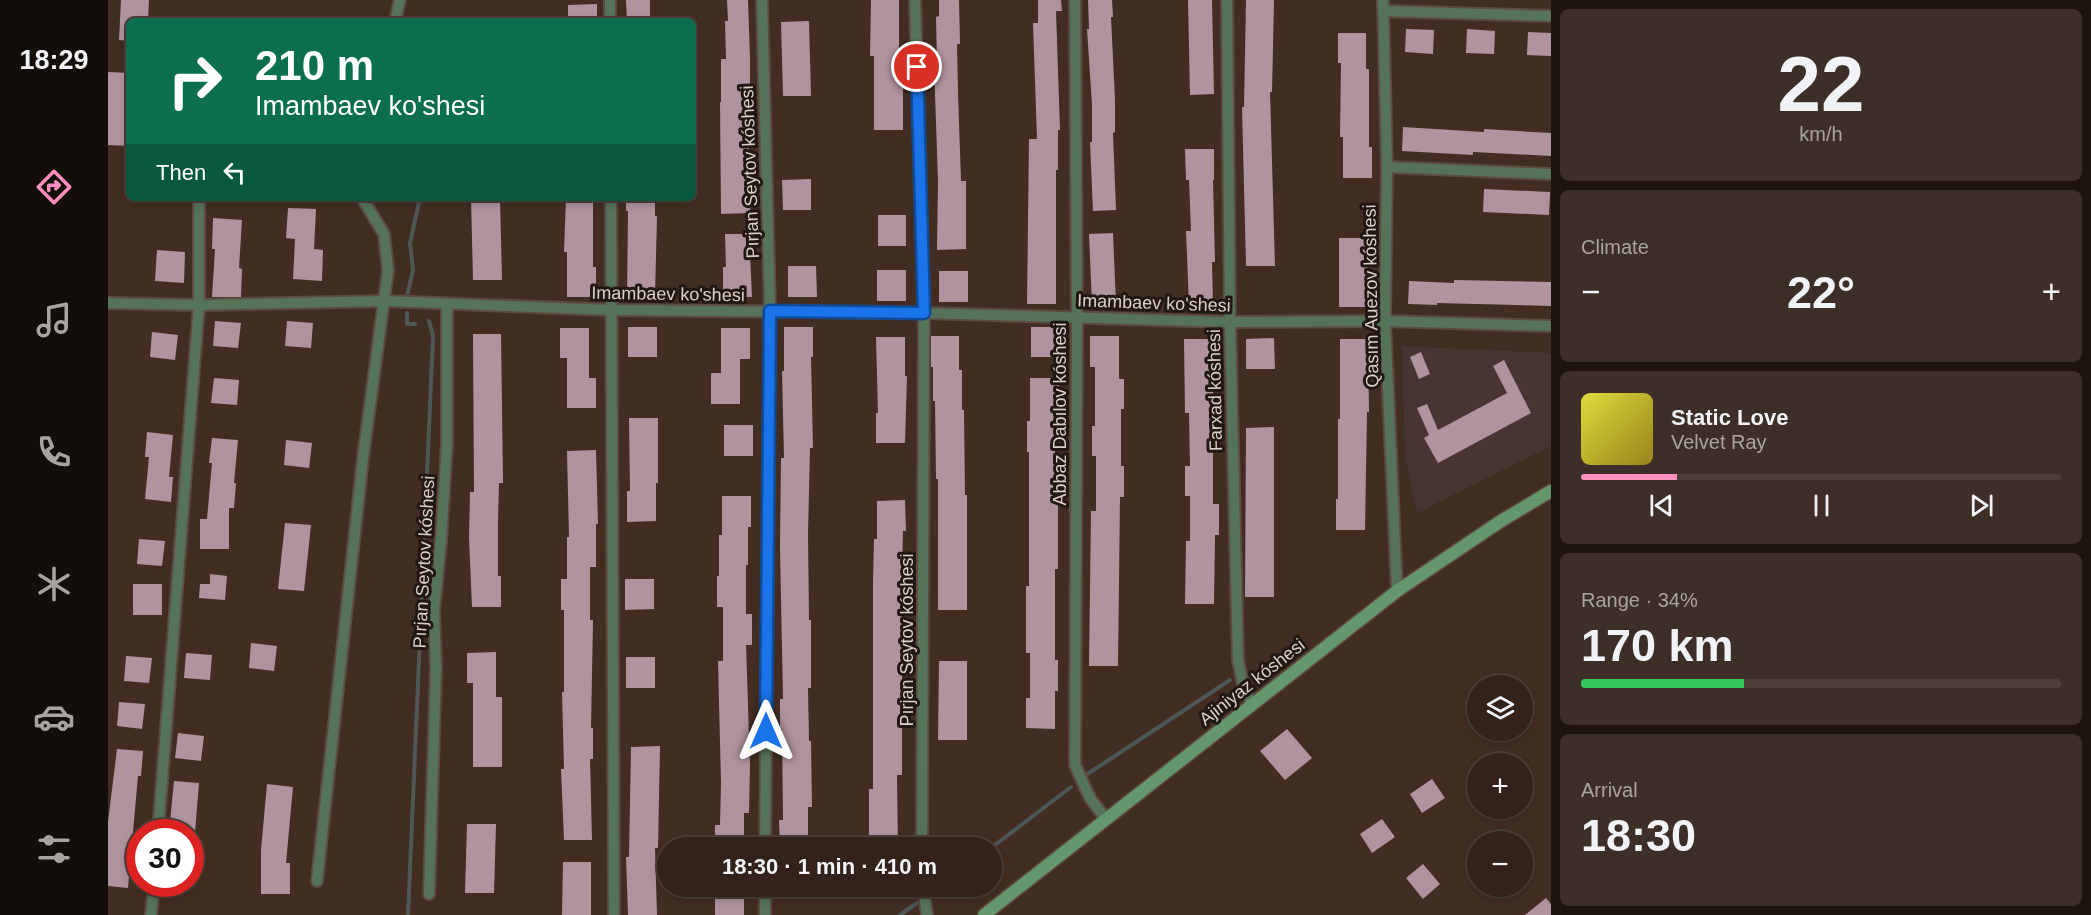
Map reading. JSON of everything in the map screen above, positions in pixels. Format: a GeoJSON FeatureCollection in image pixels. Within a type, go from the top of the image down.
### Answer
{"type":"FeatureCollection","features":[{"type":"Feature","properties":{"kind":"street"},"geometry":{"type":"LineString","coordinates":[[396,18],[400,0]]}},
{"type":"Feature","properties":{"kind":"street"},"geometry":{"type":"LineString","coordinates":[[610,0],[610,18]]}},
{"type":"Feature","properties":{"kind":"street","name":"Pırjan Seytov kóshesi"},"geometry":{"type":"LineString","coordinates":[[762,0],[770,311],[765,837]]}},
{"type":"Feature","properties":{"kind":"street","name":"Pırjan Seytov kóshesi"},"geometry":{"type":"LineString","coordinates":[[915,0],[924,313],[922,837]]}},
{"type":"Feature","properties":{"kind":"street","name":"Abbaz Dabılov kóshesi"},"geometry":{"type":"LineString","coordinates":[[1075,0],[1077,316],[1075,765],[1090,798],[1106,819]]}},
{"type":"Feature","properties":{"kind":"street","name":"Farxad kóshesi"},"geometry":{"type":"LineString","coordinates":[[1227,0],[1230,322],[1238,660],[1243,684],[1252,705]]}},
{"type":"Feature","properties":{"kind":"street"},"geometry":{"type":"LineString","coordinates":[[1383,6],[1551,16]]}},
{"type":"Feature","properties":{"kind":"street","name":"Qasım Auezov kóshesi"},"geometry":{"type":"LineString","coordinates":[[1383,6],[1387,167],[1385,321],[1397,591]]}},
{"type":"Feature","properties":{"kind":"street"},"geometry":{"type":"LineString","coordinates":[[1387,167],[1551,174]]}},
{"type":"Feature","properties":{"kind":"street"},"geometry":{"type":"LineString","coordinates":[[317,881],[363,458],[386,301],[388,270],[384,234],[364,201]]}},
{"type":"Feature","properties":{"kind":"street"},"geometry":{"type":"LineString","coordinates":[[611,201],[614,915]]}},
{"type":"Feature","properties":{"kind":"street"},"geometry":{"type":"LineString","coordinates":[[159,819],[199,305],[199,203]]}},
{"type":"Feature","properties":{"kind":"street","name":"Imambaev ko'shesi"},"geometry":{"type":"LineString","coordinates":[[108,303],[199,305],[386,301],[611,310],[924,313],[1230,322],[1385,321],[1551,326]]}},
{"type":"Feature","properties":{"kind":"street","name":"Pırjan Seytov kóshesi"},"geometry":{"type":"LineString","coordinates":[[429,894],[436,668],[434,610],[447,444],[447,305]]}},
{"type":"Feature","properties":{"kind":"street","name":"Ajiniyaz kóshesi"},"geometry":{"type":"LineString","coordinates":[[984,915],[1397,591],[1551,491]]}},
{"type":"Feature","properties":{"kind":"street"},"geometry":{"type":"LineString","coordinates":[[151,915],[153,897]]}},
{"type":"Feature","properties":{"kind":"street"},"geometry":{"type":"LineString","coordinates":[[765,897],[765,915]]}},
{"type":"Feature","properties":{"kind":"street"},"geometry":{"type":"LineString","coordinates":[[925,897],[927,915]]}},
{"type":"Feature","properties":{"kind":"shaded area"},"geometry":{"type":"Polygon","coordinates":[[[1402,346],[1551,353],[1551,446],[1417,513],[1405,457],[1402,346]]]}},
{"type":"Feature","properties":{"kind":"building"},"geometry":{"type":"Polygon","coordinates":[[[121,0],[149,0],[148,18],[126,18],[126,41],[119,40],[121,0]]]}},
{"type":"Feature","properties":{"kind":"building"},"geometry":{"type":"Polygon","coordinates":[[[626,0],[650,0],[650,18],[627,18],[626,0]]]}},
{"type":"Feature","properties":{"kind":"building"},"geometry":{"type":"Polygon","coordinates":[[[727,0],[748,0],[750,213],[721,214],[721,59],[726,59],[727,0]]]}},
{"type":"Feature","properties":{"kind":"building"},"geometry":{"type":"Polygon","coordinates":[[[871,0],[899,0],[899,62],[903,62],[903,130],[874,130],[874,56],[870,56],[871,0]]]}},
{"type":"Feature","properties":{"kind":"building"},"geometry":{"type":"Polygon","coordinates":[[[939,0],[959,0],[958,93],[961,181],[966,181],[966,249],[937,250],[938,181],[934,65],[937,65],[936,17],[939,16],[939,0]]]}},
{"type":"Feature","properties":{"kind":"building"},"geometry":{"type":"Polygon","coordinates":[[[1038,0],[1061,0],[1062,11],[1056,11],[1060,130],[1058,130],[1058,170],[1056,170],[1056,304],[1027,304],[1029,139],[1037,139],[1033,23],[1038,23],[1038,0]]]}},
{"type":"Feature","properties":{"kind":"building"},"geometry":{"type":"Polygon","coordinates":[[[1088,0],[1112,0],[1116,210],[1093,211],[1088,0]]]}},
{"type":"Feature","properties":{"kind":"building"},"geometry":{"type":"Polygon","coordinates":[[[1188,0],[1212,0],[1214,94],[1190,95],[1188,0]]]}},
{"type":"Feature","properties":{"kind":"building"},"geometry":{"type":"Polygon","coordinates":[[[1246,0],[1274,0],[1272,92],[1270,92],[1275,266],[1246,266],[1242,107],[1244,107],[1246,0]]]}},
{"type":"Feature","properties":{"kind":"building"},"geometry":{"type":"Polygon","coordinates":[[[597,4],[597,18],[568,18],[568,5],[597,4]]]}},
{"type":"Feature","properties":{"kind":"building"},"geometry":{"type":"Polygon","coordinates":[[[809,21],[811,96],[783,96],[781,22],[809,21]]]}},
{"type":"Feature","properties":{"kind":"building"},"geometry":{"type":"Polygon","coordinates":[[[1406,29],[1434,30],[1433,54],[1405,52],[1406,29]]]}},
{"type":"Feature","properties":{"kind":"building"},"geometry":{"type":"Polygon","coordinates":[[[1467,29],[1495,31],[1494,54],[1466,53],[1467,29]]]}},
{"type":"Feature","properties":{"kind":"building"},"geometry":{"type":"Polygon","coordinates":[[[1528,32],[1551,33],[1551,56],[1527,55],[1528,32]]]}},
{"type":"Feature","properties":{"kind":"building"},"geometry":{"type":"Polygon","coordinates":[[[1338,33],[1366,33],[1372,178],[1343,178],[1343,137],[1340,137],[1341,63],[1338,63],[1338,33]]]}},
{"type":"Feature","properties":{"kind":"building"},"geometry":{"type":"Polygon","coordinates":[[[108,72],[126,73],[126,146],[108,145],[108,72]]]}},
{"type":"Feature","properties":{"kind":"building"},"geometry":{"type":"Polygon","coordinates":[[[1403,127],[1551,133],[1551,156],[1402,151],[1403,127]]]}},
{"type":"Feature","properties":{"kind":"building"},"geometry":{"type":"Polygon","coordinates":[[[1185,149],[1214,149],[1213,304],[1189,305],[1186,231],[1191,231],[1185,149]]]}},
{"type":"Feature","properties":{"kind":"building"},"geometry":{"type":"Polygon","coordinates":[[[811,179],[811,210],[783,210],[782,180],[811,179]]]}},
{"type":"Feature","properties":{"kind":"building"},"geometry":{"type":"Polygon","coordinates":[[[1484,189],[1550,192],[1549,215],[1483,212],[1484,189]]]}},
{"type":"Feature","properties":{"kind":"building"},"geometry":{"type":"Polygon","coordinates":[[[471,201],[500,201],[502,280],[473,280],[471,201]]]}},
{"type":"Feature","properties":{"kind":"building"},"geometry":{"type":"Polygon","coordinates":[[[566,201],[593,201],[593,267],[596,267],[596,297],[567,297],[567,252],[564,252],[566,201]]]}},
{"type":"Feature","properties":{"kind":"building"},"geometry":{"type":"Polygon","coordinates":[[[626,201],[655,201],[655,216],[657,216],[655,296],[627,297],[628,211],[626,211],[626,201]]]}},
{"type":"Feature","properties":{"kind":"building"},"geometry":{"type":"Polygon","coordinates":[[[288,208],[316,209],[314,249],[323,250],[322,281],[293,279],[295,239],[286,238],[288,208]]]}},
{"type":"Feature","properties":{"kind":"building"},"geometry":{"type":"Polygon","coordinates":[[[878,215],[906,215],[906,246],[878,246],[878,215]]]}},
{"type":"Feature","properties":{"kind":"building"},"geometry":{"type":"Polygon","coordinates":[[[213,218],[242,220],[239,268],[242,269],[241,297],[212,297],[215,249],[212,249],[213,218]]]}},
{"type":"Feature","properties":{"kind":"building"},"geometry":{"type":"Polygon","coordinates":[[[1113,233],[1116,304],[1092,305],[1089,234],[1113,233]]]}},
{"type":"Feature","properties":{"kind":"building"},"geometry":{"type":"Polygon","coordinates":[[[725,234],[749,234],[752,297],[723,297],[723,267],[726,267],[725,234]]]}},
{"type":"Feature","properties":{"kind":"building"},"geometry":{"type":"Polygon","coordinates":[[[1339,238],[1368,238],[1368,307],[1339,307],[1339,238]]]}},
{"type":"Feature","properties":{"kind":"building"},"geometry":{"type":"Polygon","coordinates":[[[157,250],[185,252],[184,283],[155,281],[157,250]]]}},
{"type":"Feature","properties":{"kind":"building"},"geometry":{"type":"Polygon","coordinates":[[[788,266],[816,266],[817,297],[788,297],[788,266]]]}},
{"type":"Feature","properties":{"kind":"building"},"geometry":{"type":"Polygon","coordinates":[[[877,270],[906,270],[906,301],[877,301],[877,270]]]}},
{"type":"Feature","properties":{"kind":"building"},"geometry":{"type":"Polygon","coordinates":[[[939,271],[968,271],[968,302],[939,302],[939,271]]]}},
{"type":"Feature","properties":{"kind":"building"},"geometry":{"type":"Polygon","coordinates":[[[1454,280],[1551,282],[1551,306],[1408,304],[1409,281],[1454,283],[1454,280]]]}},
{"type":"Feature","properties":{"kind":"building"},"geometry":{"type":"Polygon","coordinates":[[[215,321],[241,323],[238,348],[213,346],[215,321]]]}},
{"type":"Feature","properties":{"kind":"building"},"geometry":{"type":"Polygon","coordinates":[[[287,321],[313,323],[311,348],[285,346],[287,321]]]}},
{"type":"Feature","properties":{"kind":"building"},"geometry":{"type":"Polygon","coordinates":[[[628,327],[657,327],[657,357],[628,357],[628,327]]]}},
{"type":"Feature","properties":{"kind":"building"},"geometry":{"type":"Polygon","coordinates":[[[784,327],[813,327],[813,357],[811,357],[813,448],[810,448],[808,534],[811,688],[808,688],[812,807],[808,807],[808,837],[780,837],[779,820],[783,820],[782,729],[780,729],[780,699],[783,699],[780,548],[781,458],[784,458],[782,371],[784,371],[784,327]]]}},
{"type":"Feature","properties":{"kind":"building"},"geometry":{"type":"Polygon","coordinates":[[[1031,327],[1060,327],[1060,357],[1031,357],[1031,327]]]}},
{"type":"Feature","properties":{"kind":"building"},"geometry":{"type":"Polygon","coordinates":[[[560,328],[589,328],[589,378],[596,378],[596,408],[567,408],[567,358],[560,358],[560,328]]]}},
{"type":"Feature","properties":{"kind":"building"},"geometry":{"type":"Polygon","coordinates":[[[721,328],[750,328],[750,359],[740,359],[740,404],[711,404],[711,373],[721,373],[721,328]]]}},
{"type":"Feature","properties":{"kind":"building"},"geometry":{"type":"Polygon","coordinates":[[[152,332],[178,335],[175,360],[150,357],[152,332]]]}},
{"type":"Feature","properties":{"kind":"building"},"geometry":{"type":"Polygon","coordinates":[[[473,334],[501,334],[503,483],[499,483],[498,576],[501,576],[501,607],[472,607],[469,538],[470,492],[474,492],[473,334]]]}},
{"type":"Feature","properties":{"kind":"building"},"geometry":{"type":"Polygon","coordinates":[[[931,336],[959,336],[959,370],[962,370],[962,410],[964,410],[965,495],[967,495],[967,610],[938,610],[938,479],[936,479],[931,336]]]}},
{"type":"Feature","properties":{"kind":"building"},"geometry":{"type":"Polygon","coordinates":[[[1090,336],[1119,336],[1119,379],[1124,379],[1124,409],[1121,409],[1121,466],[1124,466],[1124,497],[1120,497],[1118,666],[1089,666],[1091,511],[1096,511],[1096,456],[1092,456],[1092,426],[1095,426],[1095,367],[1090,367],[1090,336]]]}},
{"type":"Feature","properties":{"kind":"building"},"geometry":{"type":"Polygon","coordinates":[[[876,337],[905,337],[905,376],[907,376],[905,443],[876,443],[876,413],[878,413],[876,337]]]}},
{"type":"Feature","properties":{"kind":"building"},"geometry":{"type":"Polygon","coordinates":[[[1274,338],[1275,369],[1246,369],[1246,339],[1274,338]]]}},
{"type":"Feature","properties":{"kind":"building"},"geometry":{"type":"Polygon","coordinates":[[[1184,339],[1213,339],[1213,418],[1218,418],[1218,449],[1213,449],[1213,504],[1219,504],[1219,535],[1215,535],[1214,604],[1185,604],[1186,541],[1190,541],[1190,496],[1185,496],[1185,466],[1190,466],[1189,413],[1185,413],[1184,339]]]}},
{"type":"Feature","properties":{"kind":"building"},"geometry":{"type":"Polygon","coordinates":[[[1340,339],[1368,339],[1369,412],[1367,412],[1365,530],[1336,530],[1340,339]]]}},
{"type":"Feature","properties":{"kind":"building"},"geometry":{"type":"Polygon","coordinates":[[[1421,352],[1430,374],[1419,379],[1410,357],[1421,352]]]}},
{"type":"Feature","properties":{"kind":"building"},"geometry":{"type":"Polygon","coordinates":[[[1504,360],[1531,413],[1438,463],[1424,438],[1429,435],[1417,408],[1427,404],[1438,430],[1507,393],[1493,366],[1504,360]]]}},
{"type":"Feature","properties":{"kind":"building"},"geometry":{"type":"Polygon","coordinates":[[[214,378],[239,380],[237,405],[211,403],[214,378]]]}},
{"type":"Feature","properties":{"kind":"building"},"geometry":{"type":"Polygon","coordinates":[[[1030,378],[1059,378],[1059,409],[1055,409],[1055,462],[1058,462],[1058,569],[1055,569],[1055,660],[1058,660],[1058,691],[1055,691],[1055,729],[1026,728],[1026,698],[1030,698],[1030,653],[1026,653],[1026,586],[1029,586],[1027,421],[1030,421],[1030,378]]]}},
{"type":"Feature","properties":{"kind":"building"},"geometry":{"type":"Polygon","coordinates":[[[629,418],[658,418],[656,521],[627,522],[627,491],[630,491],[629,418]]]}},
{"type":"Feature","properties":{"kind":"building"},"geometry":{"type":"Polygon","coordinates":[[[724,425],[753,425],[753,456],[724,456],[724,425]]]}},
{"type":"Feature","properties":{"kind":"building"},"geometry":{"type":"Polygon","coordinates":[[[1274,427],[1274,597],[1245,597],[1246,428],[1274,427]]]}},
{"type":"Feature","properties":{"kind":"building"},"geometry":{"type":"Polygon","coordinates":[[[147,432],[173,435],[169,477],[173,477],[171,502],[145,499],[149,457],[145,457],[147,432]]]}},
{"type":"Feature","properties":{"kind":"building"},"geometry":{"type":"Polygon","coordinates":[[[212,438],[238,440],[234,508],[229,508],[229,549],[200,549],[200,519],[207,519],[212,438]]]}},
{"type":"Feature","properties":{"kind":"building"},"geometry":{"type":"Polygon","coordinates":[[[286,440],[312,443],[309,468],[284,465],[286,440]]]}},
{"type":"Feature","properties":{"kind":"building"},"geometry":{"type":"Polygon","coordinates":[[[596,450],[598,524],[596,524],[596,567],[590,567],[590,620],[593,620],[591,728],[593,728],[593,759],[590,759],[592,840],[564,840],[561,769],[564,769],[562,692],[564,692],[564,610],[561,610],[561,579],[567,579],[567,537],[569,537],[567,451],[596,450]]]}},
{"type":"Feature","properties":{"kind":"building"},"geometry":{"type":"Polygon","coordinates":[[[722,496],[751,496],[751,527],[748,527],[748,565],[746,565],[746,614],[752,614],[752,645],[746,645],[750,764],[749,813],[744,813],[744,837],[715,837],[715,825],[720,825],[721,783],[718,661],[723,661],[723,607],[717,607],[717,576],[719,576],[719,535],[722,535],[722,496]]]}},
{"type":"Feature","properties":{"kind":"building"},"geometry":{"type":"Polygon","coordinates":[[[905,500],[906,531],[903,531],[902,570],[902,775],[897,775],[898,837],[869,837],[869,789],[873,789],[873,581],[874,539],[877,539],[877,501],[905,500]]]}},
{"type":"Feature","properties":{"kind":"building"},"geometry":{"type":"Polygon","coordinates":[[[285,523],[311,525],[304,591],[278,589],[285,523]]]}},
{"type":"Feature","properties":{"kind":"building"},"geometry":{"type":"Polygon","coordinates":[[[139,539],[165,541],[162,566],[137,564],[139,539]]]}},
{"type":"Feature","properties":{"kind":"building"},"geometry":{"type":"Polygon","coordinates":[[[210,574],[227,576],[225,600],[199,598],[200,584],[210,584],[210,574]]]}},
{"type":"Feature","properties":{"kind":"building"},"geometry":{"type":"Polygon","coordinates":[[[625,579],[654,579],[654,609],[625,610],[625,579]]]}},
{"type":"Feature","properties":{"kind":"building"},"geometry":{"type":"Polygon","coordinates":[[[133,584],[162,584],[162,615],[133,615],[133,584]]]}},
{"type":"Feature","properties":{"kind":"building"},"geometry":{"type":"Polygon","coordinates":[[[251,643],[277,646],[274,671],[249,668],[251,643]]]}},
{"type":"Feature","properties":{"kind":"building"},"geometry":{"type":"Polygon","coordinates":[[[496,652],[496,697],[502,697],[502,767],[473,767],[473,683],[467,683],[467,653],[496,652]]]}},
{"type":"Feature","properties":{"kind":"building"},"geometry":{"type":"Polygon","coordinates":[[[186,653],[212,655],[210,680],[184,678],[186,653]]]}},
{"type":"Feature","properties":{"kind":"building"},"geometry":{"type":"Polygon","coordinates":[[[126,656],[152,658],[149,683],[124,681],[126,656]]]}},
{"type":"Feature","properties":{"kind":"building"},"geometry":{"type":"Polygon","coordinates":[[[626,657],[655,657],[655,688],[626,688],[626,657]]]}},
{"type":"Feature","properties":{"kind":"building"},"geometry":{"type":"Polygon","coordinates":[[[939,661],[967,661],[967,740],[938,740],[939,661]]]}},
{"type":"Feature","properties":{"kind":"building"},"geometry":{"type":"Polygon","coordinates":[[[119,702],[145,704],[142,729],[117,726],[119,702]]]}},
{"type":"Feature","properties":{"kind":"building"},"geometry":{"type":"Polygon","coordinates":[[[1287,729],[1312,758],[1285,780],[1260,751],[1287,729]]]}},
{"type":"Feature","properties":{"kind":"building"},"geometry":{"type":"Polygon","coordinates":[[[178,733],[204,736],[201,761],[175,758],[178,733]]]}},
{"type":"Feature","properties":{"kind":"building"},"geometry":{"type":"Polygon","coordinates":[[[660,746],[658,837],[657,848],[655,848],[657,915],[628,915],[626,857],[629,857],[631,747],[660,746]]]}},
{"type":"Feature","properties":{"kind":"building"},"geometry":{"type":"Polygon","coordinates":[[[117,749],[143,751],[134,819],[126,819],[126,888],[108,886],[108,822],[117,749]]]}},
{"type":"Feature","properties":{"kind":"building"},"geometry":{"type":"Polygon","coordinates":[[[1432,779],[1445,798],[1422,813],[1410,794],[1432,779]]]}},
{"type":"Feature","properties":{"kind":"building"},"geometry":{"type":"Polygon","coordinates":[[[174,781],[199,783],[196,819],[170,819],[174,781]]]}},
{"type":"Feature","properties":{"kind":"building"},"geometry":{"type":"Polygon","coordinates":[[[267,784],[293,787],[286,863],[290,863],[290,894],[261,894],[261,850],[267,784]]]}},
{"type":"Feature","properties":{"kind":"building"},"geometry":{"type":"Polygon","coordinates":[[[1382,819],[1395,837],[1372,853],[1360,834],[1382,819]]]}},
{"type":"Feature","properties":{"kind":"building"},"geometry":{"type":"Polygon","coordinates":[[[467,824],[496,824],[494,893],[465,893],[467,824]]]}},
{"type":"Feature","properties":{"kind":"building"},"geometry":{"type":"Polygon","coordinates":[[[563,862],[591,862],[591,915],[562,915],[563,862]]]}},
{"type":"Feature","properties":{"kind":"building"},"geometry":{"type":"Polygon","coordinates":[[[1423,864],[1440,884],[1423,899],[1406,878],[1423,864]]]}},
{"type":"Feature","properties":{"kind":"building"},"geometry":{"type":"Polygon","coordinates":[[[715,897],[744,897],[744,915],[715,915],[715,897]]]}},
{"type":"Feature","properties":{"kind":"building"},"geometry":{"type":"Polygon","coordinates":[[[1546,898],[1551,904],[1551,915],[1525,915],[1546,898]]]}},
{"type":"Feature","properties":{"kind":"waterway"},"geometry":{"type":"LineString","coordinates":[[407,296],[413,270],[410,243],[419,201]]}},
{"type":"Feature","properties":{"kind":"waterway"},"geometry":{"type":"LineString","coordinates":[[407,313],[407,324],[415,324]]}},
{"type":"Feature","properties":{"kind":"waterway"},"geometry":{"type":"LineString","coordinates":[[408,915],[433,336],[429,321]]}},
{"type":"Feature","properties":{"kind":"waterway"},"geometry":{"type":"LineString","coordinates":[[1086,775],[1230,680]]}},
{"type":"Feature","properties":{"kind":"waterway"},"geometry":{"type":"LineString","coordinates":[[1002,840],[1071,787]]}},
{"type":"Feature","properties":{"kind":"waterway"},"geometry":{"type":"LineString","coordinates":[[900,915],[917,903]]}},
{"type":"Feature","properties":{"kind":"route"},"geometry":{"type":"LineString","coordinates":[[766,731],[770,311],[924,313],[917,67]]}}]}
